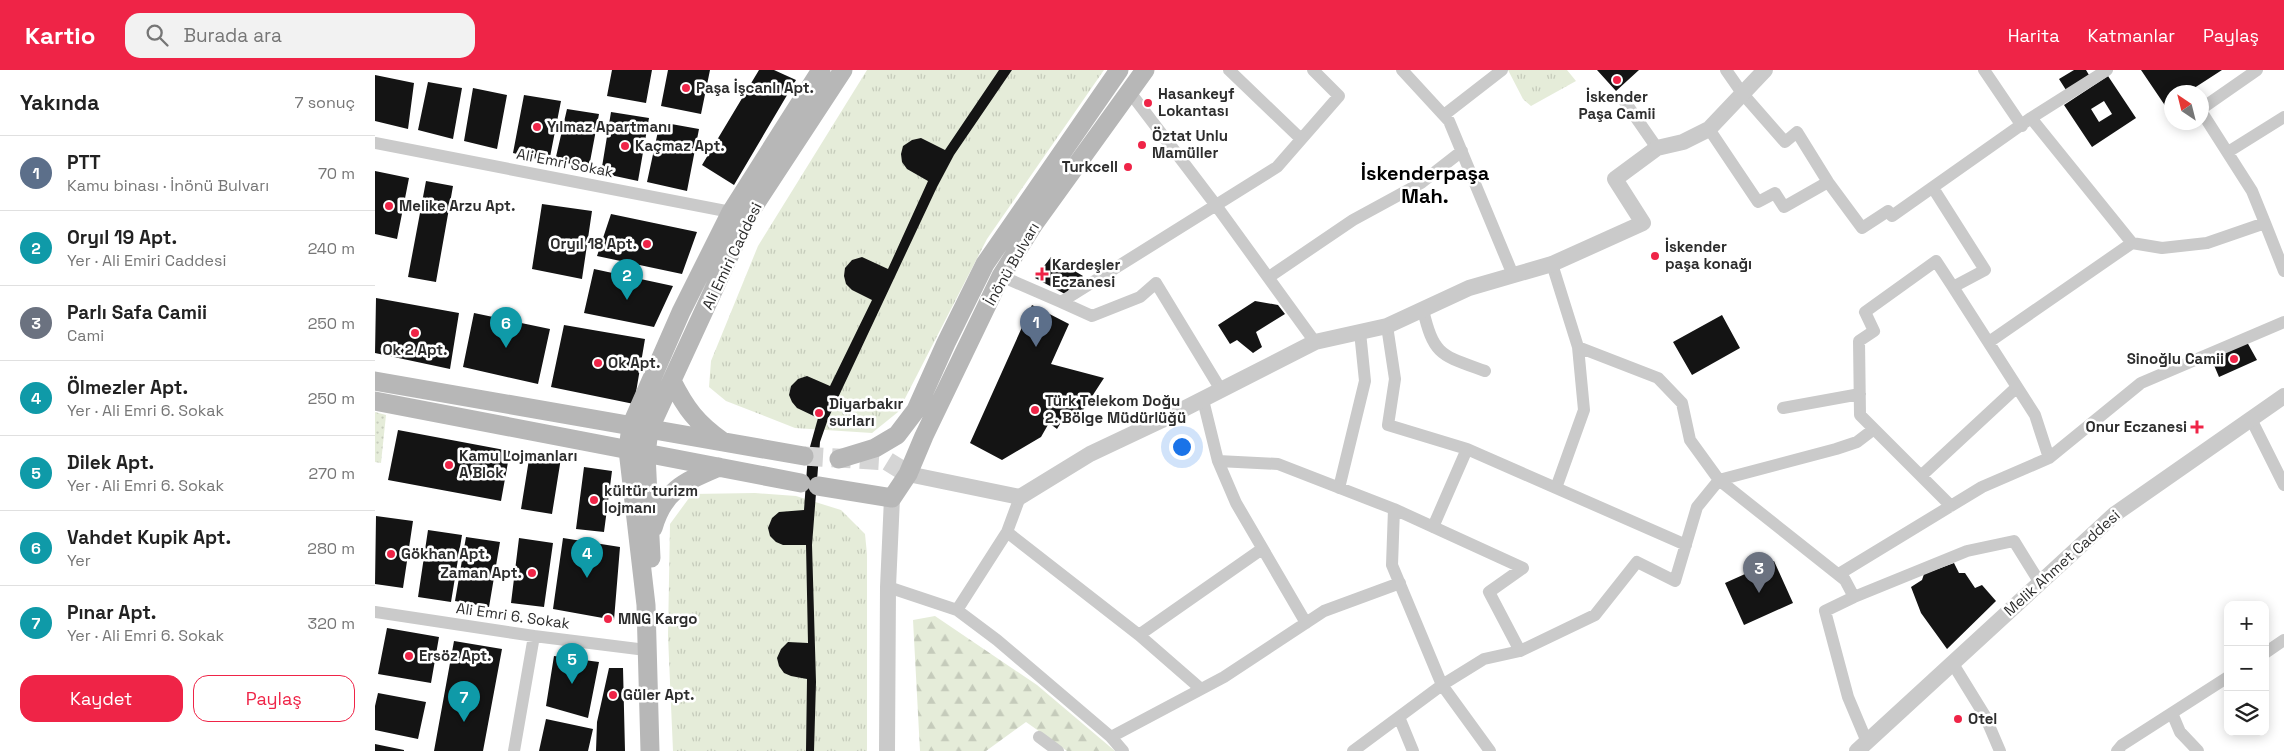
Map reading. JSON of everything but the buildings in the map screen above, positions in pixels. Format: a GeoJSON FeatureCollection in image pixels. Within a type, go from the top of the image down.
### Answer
{"type":"FeatureCollection","features":[{"type":"Feature","properties":{"kind":"main road"},"geometry":{"type":"LineString","coordinates":[[640,428],[681,312],[740,214],[821,70]]}},
{"type":"Feature","properties":{"kind":"main road","name":"Ali Emiri Caddesi"},"geometry":{"type":"LineString","coordinates":[[637,452],[640,428],[673,381],[740,214],[843,70]]}},
{"type":"Feature","properties":{"kind":"main road"},"geometry":{"type":"LineString","coordinates":[[839,459],[883,444],[897,435],[911,416],[985,264],[1119,70]]}},
{"type":"Feature","properties":{"kind":"main road","name":"İnönü Bulvarı"},"geometry":{"type":"LineString","coordinates":[[892,498],[908,474],[923,436],[1001,276],[1034,224],[1145,70]]}},
{"type":"Feature","properties":{"kind":"main road"},"geometry":{"type":"LineString","coordinates":[[375,381],[725,444],[804,456]]}},
{"type":"Feature","properties":{"kind":"main road"},"geometry":{"type":"LineString","coordinates":[[673,381],[686,408],[701,426],[725,444]]}},
{"type":"Feature","properties":{"kind":"main road"},"geometry":{"type":"LineString","coordinates":[[375,401],[637,452],[892,498]]}},
{"type":"Feature","properties":{"kind":"main road"},"geometry":{"type":"LineString","coordinates":[[637,452],[650,537],[653,583],[646,605]]}},
{"type":"Feature","properties":{"kind":"main road"},"geometry":{"type":"LineString","coordinates":[[637,452],[646,605],[650,751]]}},
{"type":"Feature","properties":{"kind":"main road"},"geometry":{"type":"LineString","coordinates":[[650,537],[658,510],[669,494],[689,480],[719,467]]}},
{"type":"Feature","properties":{"kind":"street"},"geometry":{"type":"LineString","coordinates":[[1229,70],[1301,139]]}},
{"type":"Feature","properties":{"kind":"street"},"geometry":{"type":"LineString","coordinates":[[1061,302],[1277,167],[1339,96],[1313,70]]}},
{"type":"Feature","properties":{"kind":"street"},"geometry":{"type":"LineString","coordinates":[[1402,70],[1449,121],[1513,275]]}},
{"type":"Feature","properties":{"kind":"street"},"geometry":{"type":"LineString","coordinates":[[1444,115],[1502,70]]}},
{"type":"Feature","properties":{"kind":"street"},"geometry":{"type":"LineString","coordinates":[[1727,70],[1742,93],[1785,142],[1797,132],[1828,182],[1862,228],[1888,211],[1892,216],[2026,122],[2105,70]]}},
{"type":"Feature","properties":{"kind":"street"},"geometry":{"type":"LineString","coordinates":[[957,610],[1007,532],[1020,497],[1090,454],[1203,400],[1315,342],[1387,326],[1469,288],[1553,264],[1643,223],[1615,179],[1657,148],[1683,142],[1709,129],[1765,70]]}},
{"type":"Feature","properties":{"kind":"street"},"geometry":{"type":"LineString","coordinates":[[1984,70],[2026,122],[2132,243],[2162,248],[2207,243],[2265,223]]}},
{"type":"Feature","properties":{"kind":"street"},"geometry":{"type":"LineString","coordinates":[[2209,104],[2257,70]]}},
{"type":"Feature","properties":{"kind":"street"},"geometry":{"type":"LineString","coordinates":[[1129,91],[1215,204],[1315,342]]}},
{"type":"Feature","properties":{"kind":"street"},"geometry":{"type":"LineString","coordinates":[[1623,99],[1657,148]]}},
{"type":"Feature","properties":{"kind":"street"},"geometry":{"type":"LineString","coordinates":[[2228,152],[2284,117]]}},
{"type":"Feature","properties":{"kind":"street"},"geometry":{"type":"LineString","coordinates":[[2209,122],[2252,191],[2284,271]]}},
{"type":"Feature","properties":{"kind":"street"},"geometry":{"type":"LineString","coordinates":[[1709,129],[1758,202],[1775,193],[1784,207],[1828,182]]}},
{"type":"Feature","properties":{"kind":"street","name":"Ali Emri Sokak"},"geometry":{"type":"LineString","coordinates":[[375,143],[740,214]]}},
{"type":"Feature","properties":{"kind":"street"},"geometry":{"type":"LineString","coordinates":[[1269,278],[1353,220],[1421,183],[1462,151]]}},
{"type":"Feature","properties":{"kind":"street"},"geometry":{"type":"LineString","coordinates":[[1933,188],[1985,270],[1953,287]]}},
{"type":"Feature","properties":{"kind":"street"},"geometry":{"type":"LineString","coordinates":[[1989,342],[2132,243]]}},
{"type":"Feature","properties":{"kind":"street"},"geometry":{"type":"LineString","coordinates":[[1951,506],[1860,415],[1859,341],[1874,332],[1865,312],[1936,261],[2035,414],[2049,458]]}},
{"type":"Feature","properties":{"kind":"street"},"geometry":{"type":"LineString","coordinates":[[1553,264],[1578,346],[1584,410],[1556,488]]}},
{"type":"Feature","properties":{"kind":"street"},"geometry":{"type":"LineString","coordinates":[[1001,276],[1092,316],[1139,297],[1156,283],[1221,390]]}},
{"type":"Feature","properties":{"kind":"street"},"geometry":{"type":"LineString","coordinates":[[1423,310],[1429,335],[1435,346],[1444,354],[1459,362],[1485,371]]}},
{"type":"Feature","properties":{"kind":"street"},"geometry":{"type":"LineString","coordinates":[[1839,574],[1982,488],[2049,458],[2141,383],[2284,322]]}},
{"type":"Feature","properties":{"kind":"street"},"geometry":{"type":"LineString","coordinates":[[1387,326],[1395,379],[1389,425],[1467,449],[1686,545]]}},
{"type":"Feature","properties":{"kind":"street"},"geometry":{"type":"LineString","coordinates":[[1339,488],[1365,381],[1360,332]]}},
{"type":"Feature","properties":{"kind":"street"},"geometry":{"type":"LineString","coordinates":[[1578,346],[1658,378],[1682,403],[1689,440],[1719,480],[1839,574],[1845,580],[1854,596]]}},
{"type":"Feature","properties":{"kind":"street"},"geometry":{"type":"LineString","coordinates":[[1921,476],[2017,388]]}},
{"type":"Feature","properties":{"kind":"street"},"geometry":{"type":"LineString","coordinates":[[1783,408],[1860,394]]}},
{"type":"Feature","properties":{"kind":"street","name":"Melik Ahmet Caddesi"},"geometry":{"type":"LineString","coordinates":[[1862,747],[2115,514],[2284,396]]}},
{"type":"Feature","properties":{"kind":"street"},"geometry":{"type":"LineString","coordinates":[[1203,400],[1218,461],[1236,503],[1306,623]]}},
{"type":"Feature","properties":{"kind":"street"},"geometry":{"type":"LineString","coordinates":[[2251,419],[2284,485]]}},
{"type":"Feature","properties":{"kind":"street"},"geometry":{"type":"LineString","coordinates":[[1353,751],[1442,685],[1484,659],[1520,651],[1595,615],[1637,562],[1675,581],[1697,508],[1719,480],[1836,449],[1857,442],[1874,429]]}},
{"type":"Feature","properties":{"kind":"street"},"geometry":{"type":"LineString","coordinates":[[1433,527],[1467,449]]}},
{"type":"Feature","properties":{"kind":"street"},"geometry":{"type":"LineString","coordinates":[[1218,461],[1278,464],[1394,509],[1523,568],[1489,592],[1520,651]]}},
{"type":"Feature","properties":{"kind":"street"},"geometry":{"type":"LineString","coordinates":[[908,474],[1020,497]]}},
{"type":"Feature","properties":{"kind":"street"},"geometry":{"type":"LineString","coordinates":[[887,751],[888,587],[892,498]]}},
{"type":"Feature","properties":{"kind":"street"},"geometry":{"type":"LineString","coordinates":[[1394,509],[1392,564],[1442,685],[1490,751]]}},
{"type":"Feature","properties":{"kind":"street"},"geometry":{"type":"LineString","coordinates":[[1007,532],[1139,635],[1201,689]]}},
{"type":"Feature","properties":{"kind":"street"},"geometry":{"type":"LineString","coordinates":[[1862,747],[1825,611],[1854,596],[1967,551],[2014,541],[2040,583]]}},
{"type":"Feature","properties":{"kind":"street"},"geometry":{"type":"LineString","coordinates":[[1139,635],[1262,549]]}},
{"type":"Feature","properties":{"kind":"street"},"geometry":{"type":"LineString","coordinates":[[1111,737],[1223,677],[1324,611],[1400,583]]}},
{"type":"Feature","properties":{"kind":"street"},"geometry":{"type":"LineString","coordinates":[[888,587],[957,610],[997,640],[1111,737],[1123,751]]}},
{"type":"Feature","properties":{"kind":"street","name":"Ali Emri 6. Sokak"},"geometry":{"type":"LineString","coordinates":[[375,612],[534,636],[646,650]]}},
{"type":"Feature","properties":{"kind":"street"},"geometry":{"type":"LineString","coordinates":[[514,751],[534,636]]}},
{"type":"Feature","properties":{"kind":"street"},"geometry":{"type":"LineString","coordinates":[[2269,649],[2284,640]]}},
{"type":"Feature","properties":{"kind":"street"},"geometry":{"type":"LineString","coordinates":[[1953,664],[1985,716],[2000,751]]}},
{"type":"Feature","properties":{"kind":"street"},"geometry":{"type":"LineString","coordinates":[[2117,751],[2122,745],[2224,680]]}},
{"type":"Feature","properties":{"kind":"street"},"geometry":{"type":"LineString","coordinates":[[2172,713],[2180,732],[2198,751]]}},
{"type":"Feature","properties":{"kind":"street"},"geometry":{"type":"LineString","coordinates":[[1399,717],[1413,751]]}},
{"type":"Feature","properties":{"kind":"street"},"geometry":{"type":"LineString","coordinates":[[1039,737],[1058,751]]}},
{"type":"Feature","properties":{"kind":"green space"},"geometry":{"type":"Polygon","coordinates":[[[867,70],[1104,70],[987,239],[898,412],[872,433],[795,428],[726,401],[709,387],[711,361],[758,246],[867,70]]]}},
{"type":"Feature","properties":{"kind":"green space"},"geometry":{"type":"Polygon","coordinates":[[[1508,70],[1567,70],[1576,81],[1531,106],[1523,99],[1508,70]]]}},
{"type":"Feature","properties":{"kind":"green space"},"geometry":{"type":"Polygon","coordinates":[[[375,412],[386,415],[381,463],[375,462],[375,412]]]}},
{"type":"Feature","properties":{"kind":"green space"},"geometry":{"type":"Polygon","coordinates":[[[755,493],[796,496],[841,510],[865,534],[867,554],[867,751],[673,751],[668,636],[670,524],[692,494],[755,493]]]}},
{"type":"Feature","properties":{"kind":"green space"},"geometry":{"type":"Polygon","coordinates":[[[935,616],[1037,685],[1115,751],[1067,751],[1026,722],[986,751],[920,751],[913,620],[935,616]]]}},
{"type":"Feature","properties":{"kind":"tunnel"},"geometry":{"type":"LineString","coordinates":[[804,456],[887,461],[908,474]]}},
{"type":"Feature","properties":{"kind":"place","name":"İskender Paşa Camii"},"geometry":{"type":"Point","coordinates":[1617,80]}},
{"type":"Feature","properties":{"kind":"place","name":"Paşa İşcanlı Apt."},"geometry":{"type":"Point","coordinates":[686,88]}},
{"type":"Feature","properties":{"kind":"place","name":"Hasankeyf Lokantası"},"geometry":{"type":"Point","coordinates":[1148,103]}},
{"type":"Feature","properties":{"kind":"place","name":"Yılmaz Apartmanı"},"geometry":{"type":"Point","coordinates":[537,127]}},
{"type":"Feature","properties":{"kind":"place","name":"Öztat Unlu Mamüller"},"geometry":{"type":"Point","coordinates":[1142,145]}},
{"type":"Feature","properties":{"kind":"place","name":"Kaçmaz Apt."},"geometry":{"type":"Point","coordinates":[625,146]}},
{"type":"Feature","properties":{"kind":"place","name":"Turkcell"},"geometry":{"type":"Point","coordinates":[1128,167]}},
{"type":"Feature","properties":{"kind":"place","name":"Melike Arzu Apt."},"geometry":{"type":"Point","coordinates":[389,206]}},
{"type":"Feature","properties":{"kind":"place","name":"Oryıl 18 Apt."},"geometry":{"type":"Point","coordinates":[647,244]}},
{"type":"Feature","properties":{"kind":"place","name":"İskender paşa konağı"},"geometry":{"type":"Point","coordinates":[1655,256]}},
{"type":"Feature","properties":{"kind":"place","name":"Kardeşler Eczanesi"},"geometry":{"type":"Point","coordinates":[1042,274]}},
{"type":"Feature","properties":{"kind":"place","name":"Oryıl 19 Apt."},"geometry":{"type":"Point","coordinates":[627,300]}},
{"type":"Feature","properties":{"kind":"place","name":"Ok 2 Apt."},"geometry":{"type":"Point","coordinates":[415,333]}},
{"type":"Feature","properties":{"kind":"place","name":"PTT"},"geometry":{"type":"Point","coordinates":[1036,347]}},
{"type":"Feature","properties":{"kind":"place","name":"Vahdet Kupik Apt."},"geometry":{"type":"Point","coordinates":[506,348]}},
{"type":"Feature","properties":{"kind":"place","name":"Sinoğlu Camii"},"geometry":{"type":"Point","coordinates":[2234,359]}},
{"type":"Feature","properties":{"kind":"place","name":"Ok Apt."},"geometry":{"type":"Point","coordinates":[598,363]}},
{"type":"Feature","properties":{"kind":"place","name":"Türk Telekom Doğu 2. Bölge Müdürlüğü"},"geometry":{"type":"Point","coordinates":[1035,410]}},
{"type":"Feature","properties":{"kind":"place","name":"Diyarbakır surları"},"geometry":{"type":"Point","coordinates":[819,413]}},
{"type":"Feature","properties":{"kind":"place","name":"Onur Eczanesi"},"geometry":{"type":"Point","coordinates":[2197,427]}},
{"type":"Feature","properties":{"kind":"place","name":"Kamu Lojmanları A Blok"},"geometry":{"type":"Point","coordinates":[449,465]}},
{"type":"Feature","properties":{"kind":"place","name":"kültür turizm lojmanı"},"geometry":{"type":"Point","coordinates":[594,500]}},
{"type":"Feature","properties":{"kind":"place","name":"Gökhan Apt."},"geometry":{"type":"Point","coordinates":[391,554]}},
{"type":"Feature","properties":{"kind":"place","name":"Zaman Apt."},"geometry":{"type":"Point","coordinates":[532,573]}},
{"type":"Feature","properties":{"kind":"place","name":"Ölmezler Apt."},"geometry":{"type":"Point","coordinates":[587,578]}},
{"type":"Feature","properties":{"kind":"place","name":"Parlı Safa Camii"},"geometry":{"type":"Point","coordinates":[1759,593]}},
{"type":"Feature","properties":{"kind":"place","name":"MNG Kargo"},"geometry":{"type":"Point","coordinates":[608,619]}},
{"type":"Feature","properties":{"kind":"place","name":"Ersöz Apt."},"geometry":{"type":"Point","coordinates":[409,656]}},
{"type":"Feature","properties":{"kind":"place","name":"Dilek Apt."},"geometry":{"type":"Point","coordinates":[572,684]}},
{"type":"Feature","properties":{"kind":"place","name":"Güler Apt."},"geometry":{"type":"Point","coordinates":[613,695]}},
{"type":"Feature","properties":{"kind":"place","name":"Otel"},"geometry":{"type":"Point","coordinates":[1958,719]}},
{"type":"Feature","properties":{"kind":"place","name":"Pınar Apt."},"geometry":{"type":"Point","coordinates":[464,722]}},
{"type":"Feature","properties":{"kind":"district","name":"İskenderpaşa Mah."},"geometry":{"type":"Point","coordinates":[1425,184]}}]}
